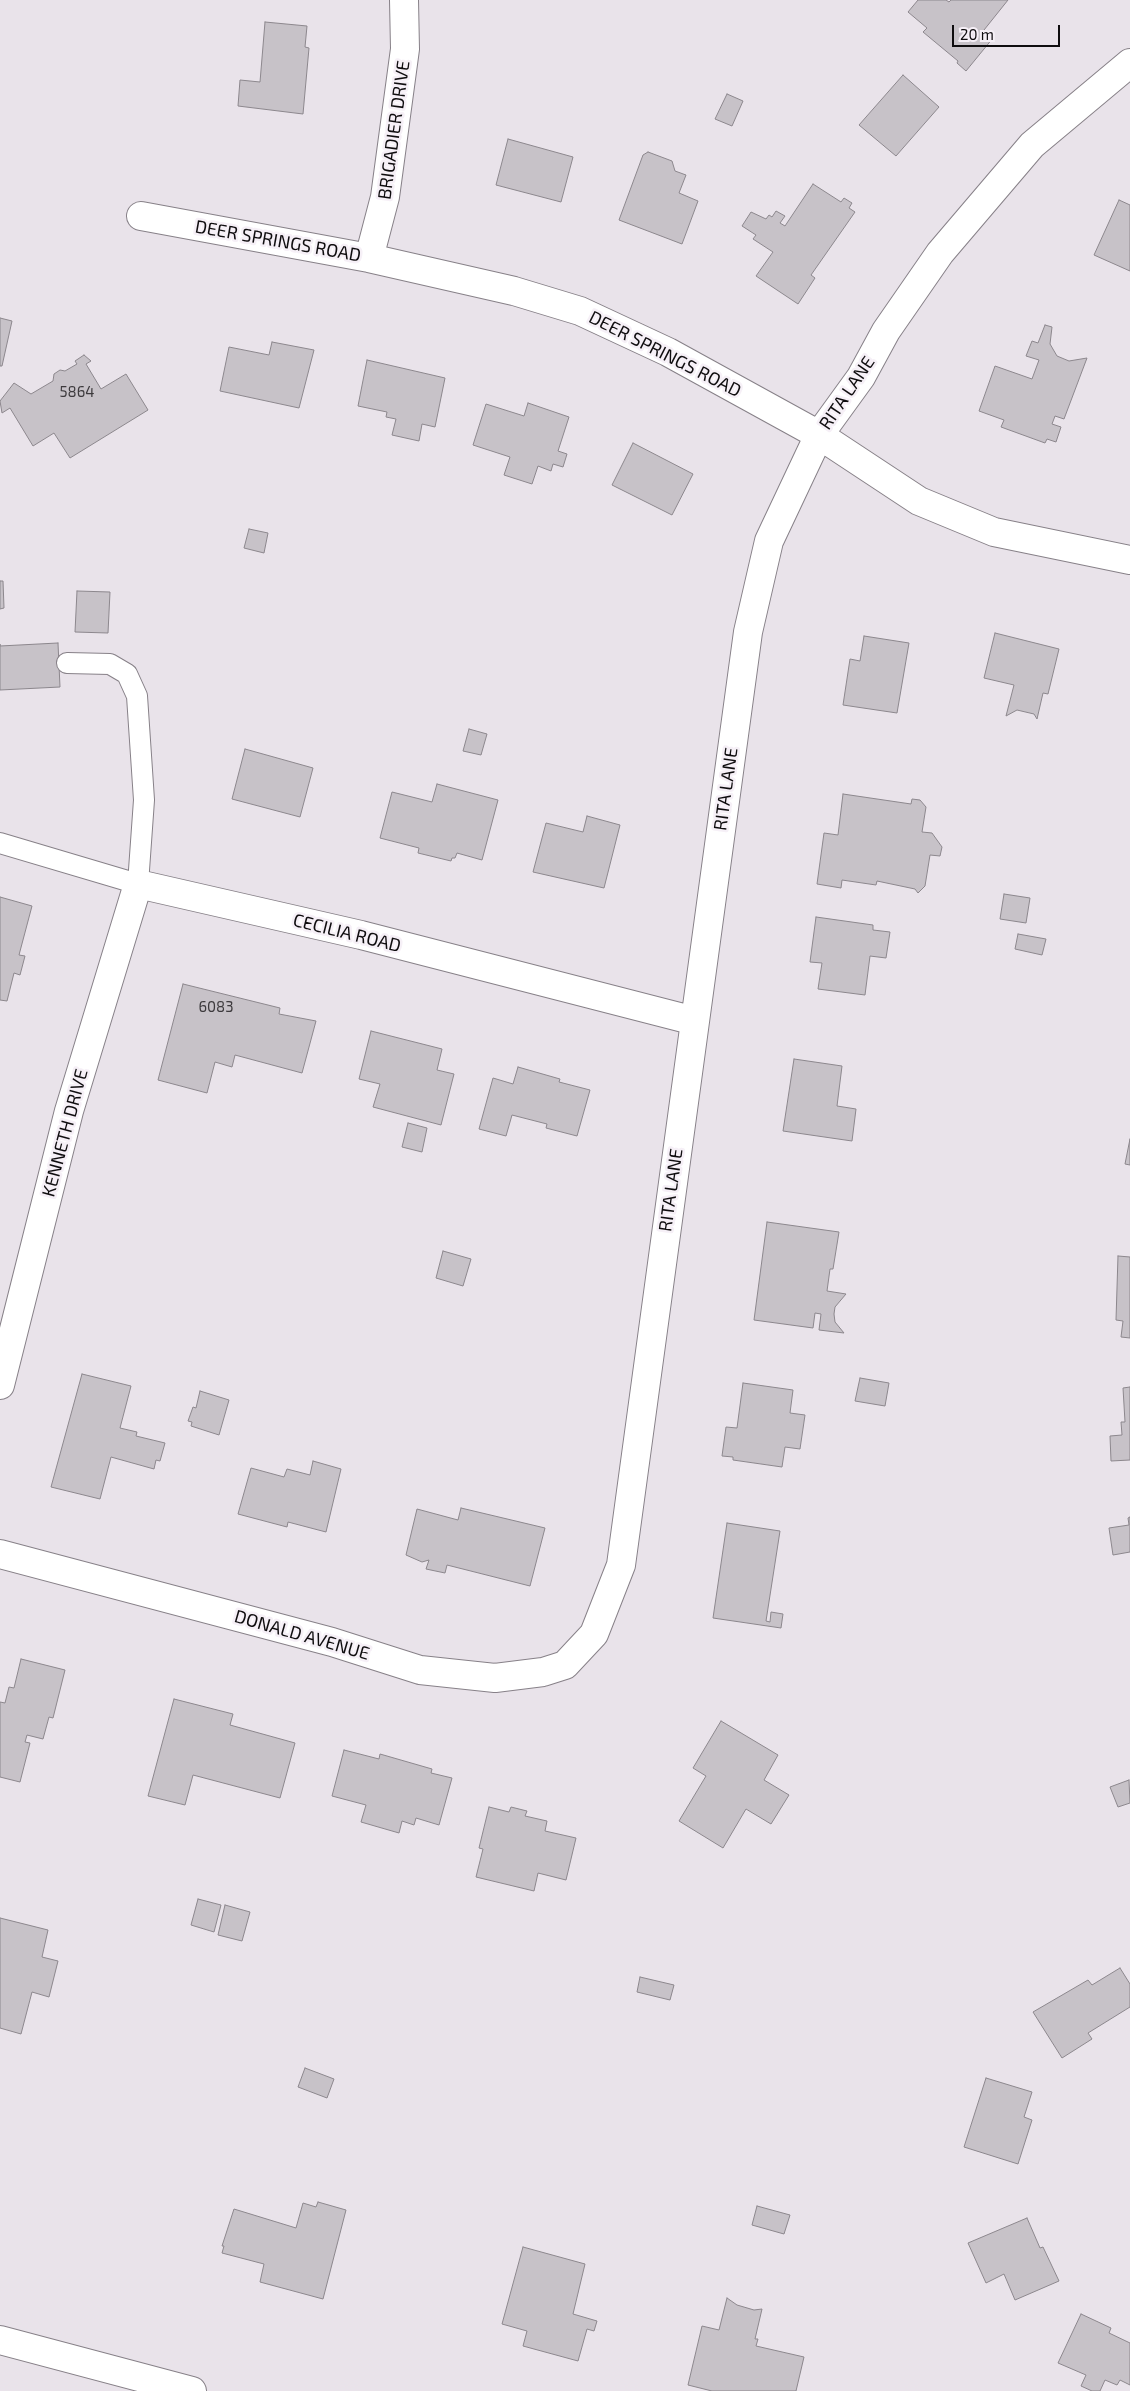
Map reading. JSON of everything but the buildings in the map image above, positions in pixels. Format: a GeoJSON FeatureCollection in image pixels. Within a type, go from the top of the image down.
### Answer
{"type":"FeatureCollection","features":[{"type":"Feature","properties":{"kind":"street","name":"BRIGADIER DRIVE"},"geometry":{"type":"LineString","coordinates":[[369,258],[385,197],[404,59],[404,0]]}},
{"type":"Feature","properties":{"kind":"street","name":"RITA LANE"},"geometry":{"type":"LineString","coordinates":[[594,1634],[621,1564],[748,632],[769,541],[819,435],[861,377],[886,331],[940,253],[1032,145],[1130,63]]}},
{"type":"Feature","properties":{"kind":"street","name":"DEER SPRINGS ROAD"},"geometry":{"type":"LineString","coordinates":[[141,216],[369,258],[514,291],[580,311],[668,352],[819,435],[919,501],[994,532],[1130,560]]}},
{"type":"Feature","properties":{"kind":"street","name":"CECILIA ROAD"},"geometry":{"type":"LineString","coordinates":[[138,884],[361,935],[694,1021]]}},
{"type":"Feature","properties":{"kind":"street","name":"KENNETH DRIVE"},"geometry":{"type":"LineString","coordinates":[[0,1385],[69,1111],[138,884]]}},
{"type":"Feature","properties":{"kind":"street","name":"DONALD AVENUE"},"geometry":{"type":"LineString","coordinates":[[0,1554],[323,1640],[420,1670],[495,1678],[543,1672],[565,1665],[594,1634]]}},
{"type":"Feature","properties":{"kind":"street"},"geometry":{"type":"LineString","coordinates":[[0,2340],[192,2391]]}},
{"type":"Feature","properties":{"kind":"lane"},"geometry":{"type":"LineString","coordinates":[[67,663],[110,664],[127,674],[137,696],[144,800],[138,884]]}},
{"type":"Feature","properties":{"kind":"lane","name":"CECILIA ROAD"},"geometry":{"type":"LineString","coordinates":[[0,843],[138,884]]}}]}
